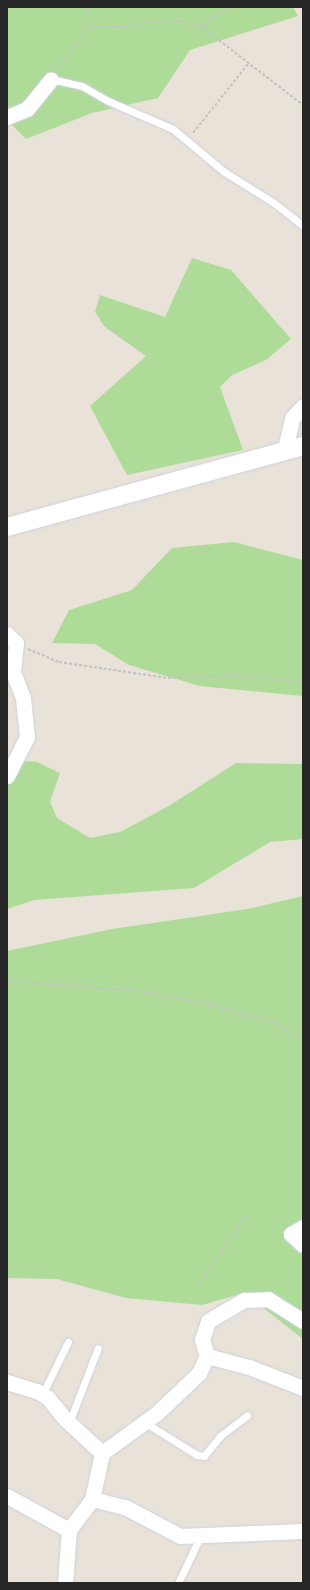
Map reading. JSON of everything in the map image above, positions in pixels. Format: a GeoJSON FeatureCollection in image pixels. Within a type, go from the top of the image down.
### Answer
{"type":"FeatureCollection","features":[{"type":"Feature","properties":{"kind":"street"},"geometry":{"type":"LineString","coordinates":[[7,117],[27,109],[51,79]]}},
{"type":"Feature","properties":{"kind":"street"},"geometry":{"type":"LineString","coordinates":[[285,449],[292,418],[303,406]]}},
{"type":"Feature","properties":{"kind":"street"},"geometry":{"type":"LineString","coordinates":[[7,527],[285,449],[303,446]]}},
{"type":"Feature","properties":{"kind":"street"},"geometry":{"type":"LineString","coordinates":[[7,776],[27,737],[23,698],[13,672],[12,639]]}},
{"type":"Feature","properties":{"kind":"street"},"geometry":{"type":"LineString","coordinates":[[303,1227],[291,1234],[303,1244]]}},
{"type":"Feature","properties":{"kind":"street"},"geometry":{"type":"LineString","coordinates":[[65,1583],[69,1530],[92,1499],[102,1453],[144,1422],[199,1373],[207,1356],[202,1340],[208,1321],[244,1300],[268,1299],[303,1321]]}},
{"type":"Feature","properties":{"kind":"street"},"geometry":{"type":"LineString","coordinates":[[207,1356],[249,1367],[303,1388]]}},
{"type":"Feature","properties":{"kind":"street"},"geometry":{"type":"LineString","coordinates":[[7,1382],[42,1395],[69,1423],[102,1453]]}},
{"type":"Feature","properties":{"kind":"street"},"geometry":{"type":"LineString","coordinates":[[7,1496],[69,1530]]}},
{"type":"Feature","properties":{"kind":"street"},"geometry":{"type":"LineString","coordinates":[[92,1499],[125,1507],[180,1536],[303,1531]]}},
{"type":"Feature","properties":{"kind":"lane"},"geometry":{"type":"LineString","coordinates":[[51,79],[82,86],[106,100],[139,112],[173,128],[223,170],[274,203],[303,226]]}},
{"type":"Feature","properties":{"kind":"lane"},"geometry":{"type":"LineString","coordinates":[[42,1395],[68,1342]]}},
{"type":"Feature","properties":{"kind":"lane"},"geometry":{"type":"LineString","coordinates":[[69,1423],[98,1348]]}},
{"type":"Feature","properties":{"kind":"lane"},"geometry":{"type":"LineString","coordinates":[[144,1422],[197,1455],[204,1456],[220,1436],[247,1416]]}},
{"type":"Feature","properties":{"kind":"lane"},"geometry":{"type":"LineString","coordinates":[[178,1583],[201,1535]]}},
{"type":"Feature","properties":{"kind":"path"},"geometry":{"type":"LineString","coordinates":[[85,7],[91,26]]}},
{"type":"Feature","properties":{"kind":"path"},"geometry":{"type":"LineString","coordinates":[[203,28],[211,18],[235,7]]}},
{"type":"Feature","properties":{"kind":"path"},"geometry":{"type":"LineString","coordinates":[[91,26],[119,27],[151,22],[180,21],[203,28],[303,105]]}},
{"type":"Feature","properties":{"kind":"path"},"geometry":{"type":"LineString","coordinates":[[51,79],[91,26]]}},
{"type":"Feature","properties":{"kind":"path"},"geometry":{"type":"LineString","coordinates":[[187,140],[248,64]]}},
{"type":"Feature","properties":{"kind":"path"},"geometry":{"type":"LineString","coordinates":[[12,639],[59,662],[168,678],[237,675],[303,683]]}},
{"type":"Feature","properties":{"kind":"path"},"geometry":{"type":"LineString","coordinates":[[7,981],[139,992],[212,1005],[277,1024],[303,1042]]}},
{"type":"Feature","properties":{"kind":"path"},"geometry":{"type":"LineString","coordinates":[[200,1284],[248,1213]]}},
{"type":"Feature","properties":{"kind":"green space"},"geometry":{"type":"Polygon","coordinates":[[[7,7],[293,7],[298,16],[190,50],[158,98],[92,113],[26,139],[7,120],[7,7]]]}},
{"type":"Feature","properties":{"kind":"green space"},"geometry":{"type":"Polygon","coordinates":[[[192,258],[231,270],[291,339],[266,360],[232,375],[220,387],[243,450],[127,475],[90,406],[146,356],[105,327],[95,312],[100,295],[165,317],[192,258]]]}},
{"type":"Feature","properties":{"kind":"green space"},"geometry":{"type":"Polygon","coordinates":[[[234,542],[303,560],[303,696],[200,686],[129,665],[95,644],[52,643],[69,610],[132,590],[172,548],[234,542]]]}},
{"type":"Feature","properties":{"kind":"green space"},"geometry":{"type":"Polygon","coordinates":[[[26,761],[37,762],[60,773],[50,802],[57,818],[90,838],[120,832],[167,807],[236,763],[303,764],[303,839],[270,842],[194,888],[34,900],[7,909],[7,766],[26,761]]]}},
{"type":"Feature","properties":{"kind":"green space"},"geometry":{"type":"Polygon","coordinates":[[[303,896],[303,1339],[244,1293],[202,1305],[126,1298],[57,1279],[7,1278],[7,951],[112,929],[248,909],[303,896]]]}}]}
